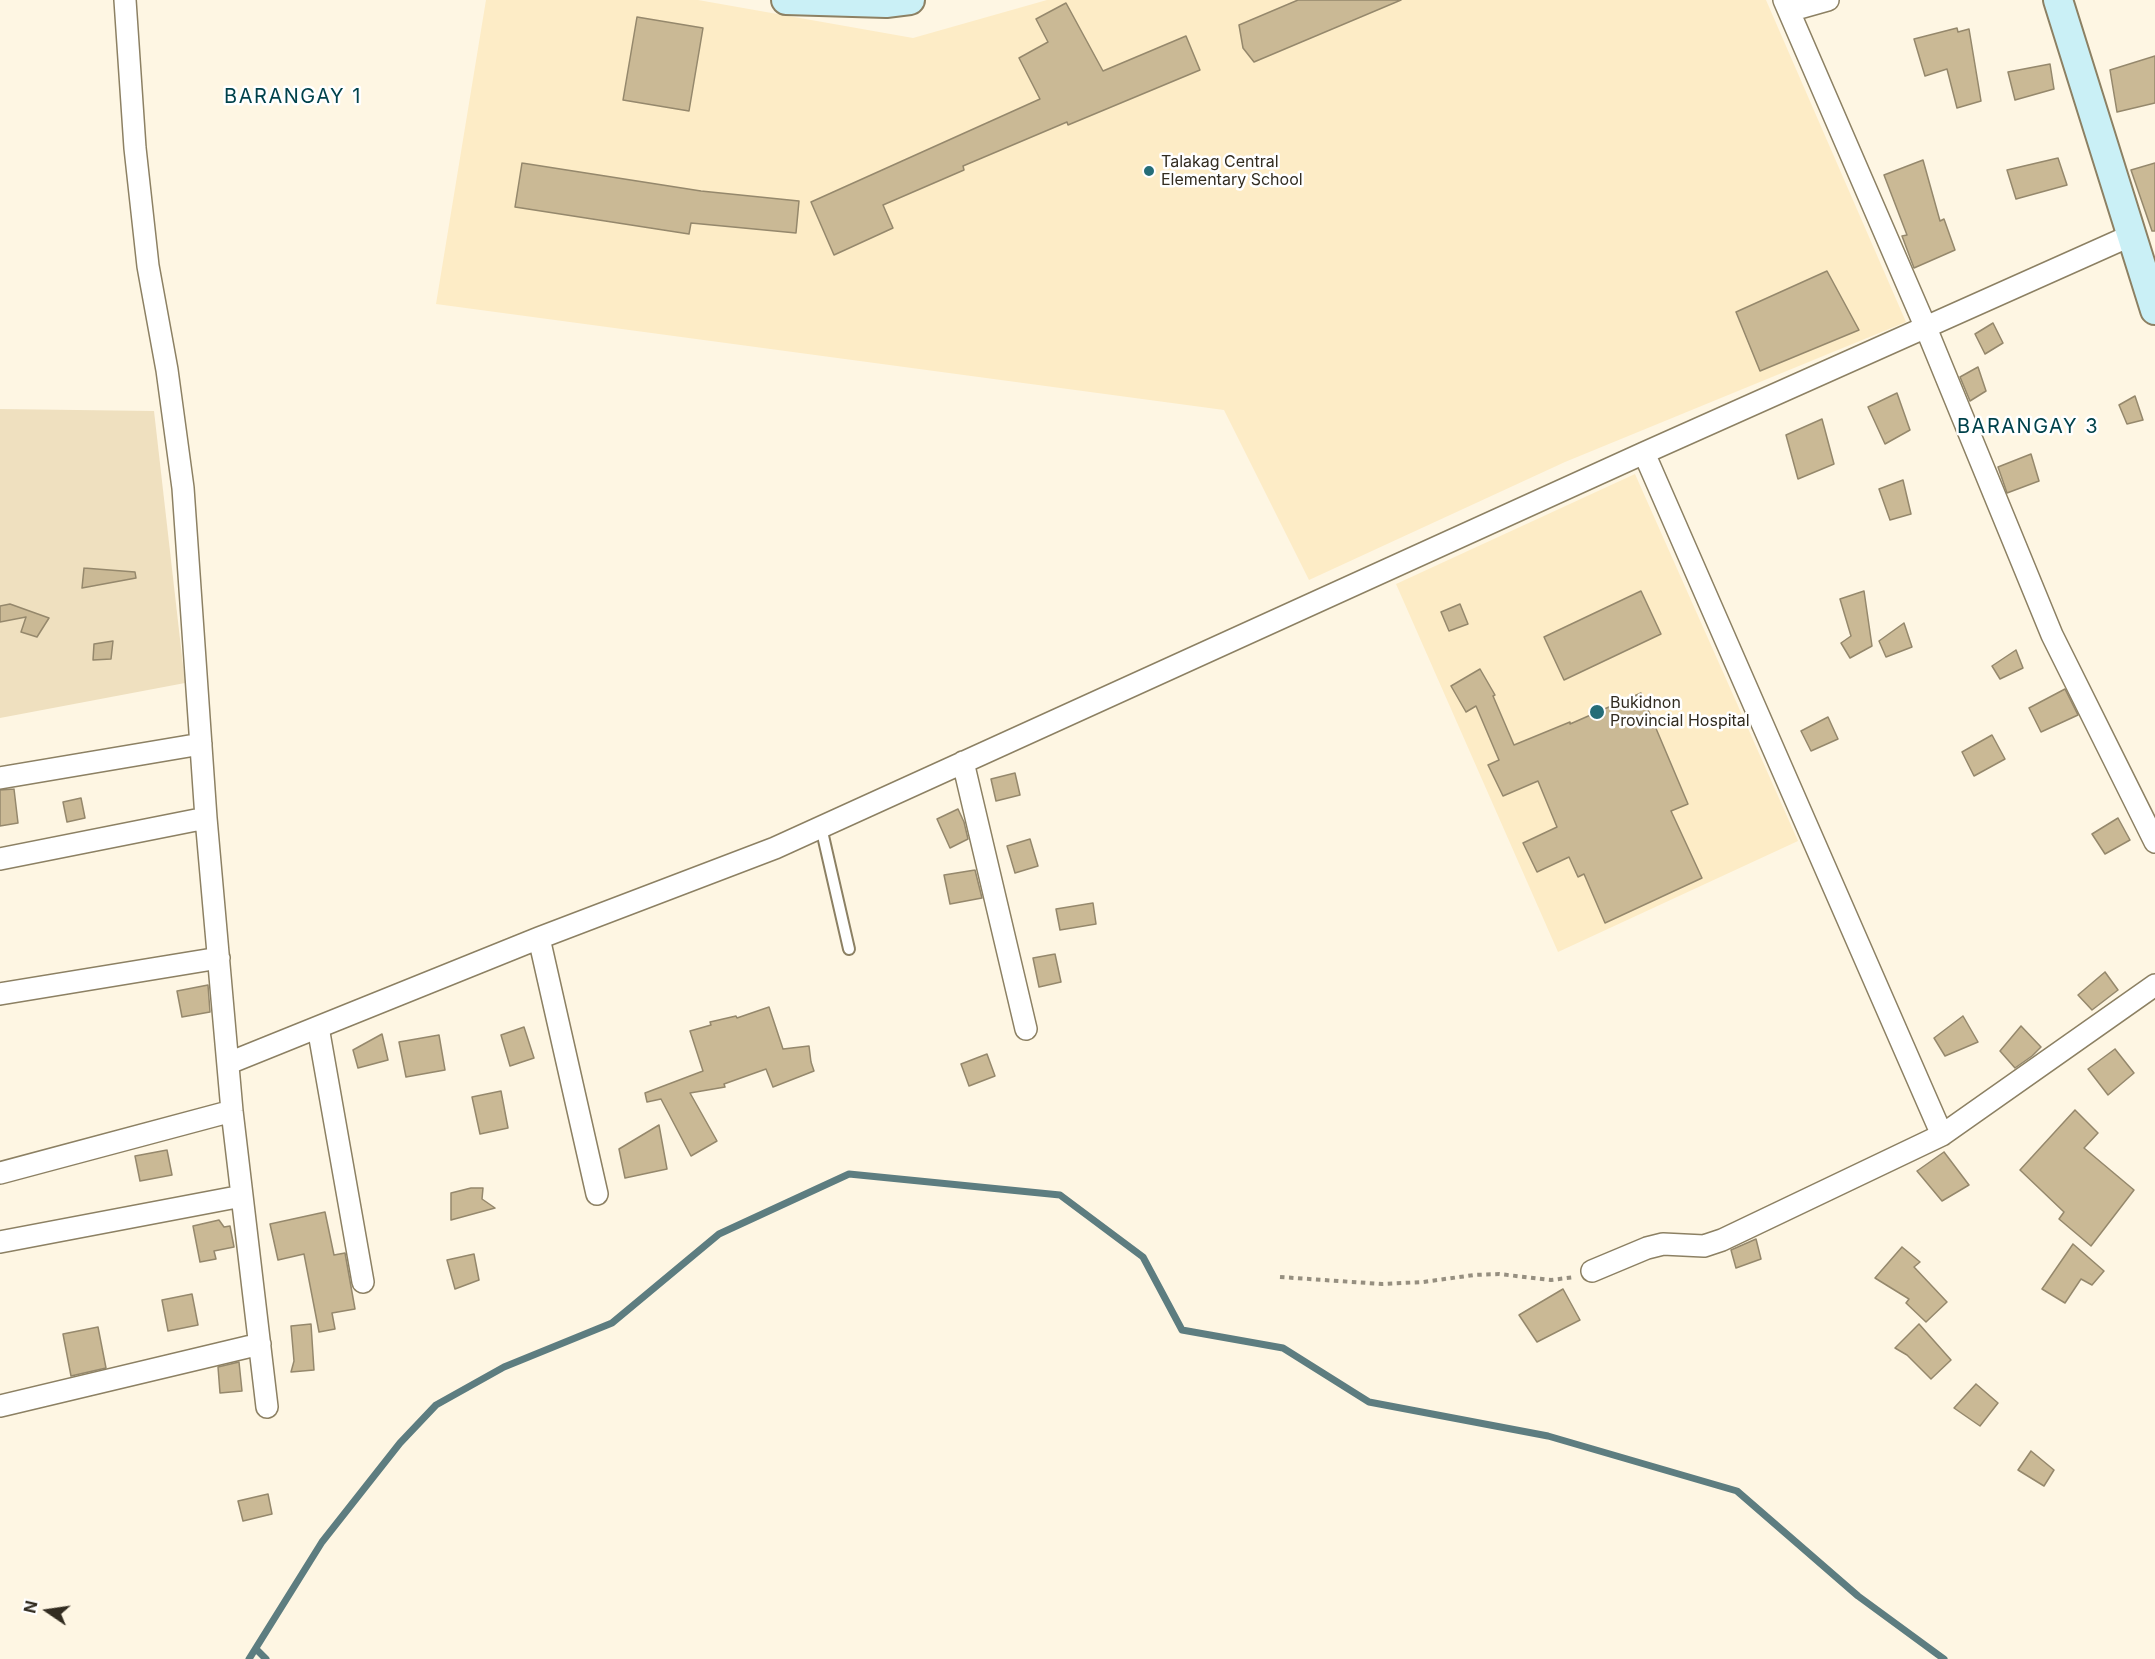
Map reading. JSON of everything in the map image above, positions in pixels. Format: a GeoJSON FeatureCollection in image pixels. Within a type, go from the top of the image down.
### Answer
{"type":"FeatureCollection","features":[{"type":"Feature","properties":{"kind":"main road"},"geometry":{"type":"LineString","coordinates":[[786,0],[886,3],[910,0]]}},
{"type":"Feature","properties":{"kind":"main road"},"geometry":{"type":"LineString","coordinates":[[2058,0],[2155,310]]}},
{"type":"Feature","properties":{"kind":"street"},"geometry":{"type":"LineString","coordinates":[[125,0],[135,148],[148,266],[167,370],[183,488],[206,818],[232,1111],[267,1407]]}},
{"type":"Feature","properties":{"kind":"street"},"geometry":{"type":"LineString","coordinates":[[1828,0],[1787,5],[1926,327],[2052,635],[2155,842]]}},
{"type":"Feature","properties":{"kind":"street"},"geometry":{"type":"LineString","coordinates":[[229,1063],[539,938],[775,848],[1644,453],[2132,235]]}},
{"type":"Feature","properties":{"kind":"street"},"geometry":{"type":"LineString","coordinates":[[1644,453],[1942,1135]]}},
{"type":"Feature","properties":{"kind":"street"},"geometry":{"type":"LineString","coordinates":[[0,778],[201,744]]}},
{"type":"Feature","properties":{"kind":"street"},"geometry":{"type":"LineString","coordinates":[[963,762],[1026,1029]]}},
{"type":"Feature","properties":{"kind":"street"},"geometry":{"type":"LineString","coordinates":[[0,859],[206,818]]}},
{"type":"Feature","properties":{"kind":"street"},"geometry":{"type":"LineString","coordinates":[[539,938],[597,1194]]}},
{"type":"Feature","properties":{"kind":"street"},"geometry":{"type":"LineString","coordinates":[[0,994],[219,958]]}},
{"type":"Feature","properties":{"kind":"street"},"geometry":{"type":"LineString","coordinates":[[1592,1271],[1647,1248],[1663,1244],[1704,1246],[1722,1240],[1942,1135],[2155,985]]}},
{"type":"Feature","properties":{"kind":"street"},"geometry":{"type":"LineString","coordinates":[[318,1027],[363,1282]]}},
{"type":"Feature","properties":{"kind":"street"},"geometry":{"type":"LineString","coordinates":[[0,1173],[232,1111]]}},
{"type":"Feature","properties":{"kind":"street"},"geometry":{"type":"LineString","coordinates":[[0,1242],[242,1196]]}},
{"type":"Feature","properties":{"kind":"street"},"geometry":{"type":"LineString","coordinates":[[0,1406],[260,1344]]}},
{"type":"Feature","properties":{"kind":"lane"},"geometry":{"type":"LineString","coordinates":[[821,827],[849,949]]}},
{"type":"Feature","properties":{"kind":"path"},"geometry":{"type":"LineString","coordinates":[[1280,1277],[1382,1284],[1423,1282],[1474,1275],[1551,1280],[1572,1278],[1592,1271]]}},
{"type":"Feature","properties":{"kind":"shaded area","name":"Talakag Central Elementary School"},"geometry":{"type":"Polygon","coordinates":[[[486,0],[698,0],[913,38],[1047,0],[1766,0],[1906,322],[1565,462],[1309,580],[1224,410],[436,304],[486,0]]]}},
{"type":"Feature","properties":{"kind":"shaded area"},"geometry":{"type":"Polygon","coordinates":[[[0,409],[154,411],[185,683],[0,718],[0,409]]]}},
{"type":"Feature","properties":{"kind":"shaded area","name":"Bukidnon Provincial Hospital"},"geometry":{"type":"Polygon","coordinates":[[[1635,474],[1798,841],[1558,952],[1396,584],[1635,474]]]}},
{"type":"Feature","properties":{"kind":"building"},"geometry":{"type":"Polygon","coordinates":[[[1298,0],[1401,0],[1254,62],[1243,48],[1239,25],[1298,0]]]}},
{"type":"Feature","properties":{"kind":"building"},"geometry":{"type":"Polygon","coordinates":[[[1066,3],[1103,71],[1186,36],[1200,70],[963,166],[964,170],[883,205],[893,228],[834,255],[811,202],[1040,99],[1019,58],[1048,42],[1036,19],[1066,3]]]}},
{"type":"Feature","properties":{"kind":"building"},"geometry":{"type":"Polygon","coordinates":[[[637,17],[703,28],[689,111],[623,100],[637,17]]]}},
{"type":"Feature","properties":{"kind":"building"},"geometry":{"type":"Polygon","coordinates":[[[1957,28],[1958,32],[1969,29],[1981,101],[1957,108],[1947,69],[1925,76],[1914,39],[1957,28]]]}},
{"type":"Feature","properties":{"kind":"building"},"geometry":{"type":"Polygon","coordinates":[[[2155,56],[2155,103],[2117,112],[2110,70],[2155,56]]]}},
{"type":"Feature","properties":{"kind":"building"},"geometry":{"type":"Polygon","coordinates":[[[2050,64],[2054,89],[2015,100],[2008,72],[2050,64]]]}},
{"type":"Feature","properties":{"kind":"building"},"geometry":{"type":"Polygon","coordinates":[[[2058,158],[2067,185],[2016,199],[2007,170],[2058,158]]]}},
{"type":"Feature","properties":{"kind":"building"},"geometry":{"type":"Polygon","coordinates":[[[1923,160],[1940,221],[1944,219],[1955,250],[1914,268],[1902,236],[1907,235],[1884,175],[1923,160]]]}},
{"type":"Feature","properties":{"kind":"building"},"geometry":{"type":"Polygon","coordinates":[[[522,163],[701,191],[799,201],[796,233],[691,223],[689,234],[515,207],[522,163]]]}},
{"type":"Feature","properties":{"kind":"building"},"geometry":{"type":"Polygon","coordinates":[[[2155,163],[2155,231],[2152,231],[2131,170],[2155,163]]]}},
{"type":"Feature","properties":{"kind":"building"},"geometry":{"type":"Polygon","coordinates":[[[1827,271],[1859,330],[1760,371],[1736,312],[1827,271]]]}},
{"type":"Feature","properties":{"kind":"building"},"geometry":{"type":"Polygon","coordinates":[[[1993,323],[2003,343],[1985,354],[1975,334],[1993,323]]]}},
{"type":"Feature","properties":{"kind":"building"},"geometry":{"type":"Polygon","coordinates":[[[1978,367],[1986,391],[1970,401],[1960,377],[1978,367]]]}},
{"type":"Feature","properties":{"kind":"building"},"geometry":{"type":"Polygon","coordinates":[[[1897,393],[1910,430],[1885,444],[1868,407],[1897,393]]]}},
{"type":"Feature","properties":{"kind":"building"},"geometry":{"type":"Polygon","coordinates":[[[2135,396],[2143,420],[2127,424],[2119,405],[2135,396]]]}},
{"type":"Feature","properties":{"kind":"building"},"geometry":{"type":"Polygon","coordinates":[[[1822,419],[1834,464],[1798,479],[1786,435],[1822,419]]]}},
{"type":"Feature","properties":{"kind":"building"},"geometry":{"type":"Polygon","coordinates":[[[2031,454],[2039,481],[2007,493],[1998,467],[2031,454]]]}},
{"type":"Feature","properties":{"kind":"building"},"geometry":{"type":"Polygon","coordinates":[[[1903,480],[1911,514],[1890,520],[1879,489],[1903,480]]]}},
{"type":"Feature","properties":{"kind":"building"},"geometry":{"type":"Polygon","coordinates":[[[84,568],[135,572],[136,578],[82,588],[84,568]]]}},
{"type":"Feature","properties":{"kind":"building"},"geometry":{"type":"Polygon","coordinates":[[[1641,591],[1661,634],[1564,680],[1544,637],[1641,591]]]}},
{"type":"Feature","properties":{"kind":"building"},"geometry":{"type":"Polygon","coordinates":[[[1864,591],[1872,646],[1850,658],[1841,643],[1851,636],[1840,599],[1864,591]]]}},
{"type":"Feature","properties":{"kind":"building"},"geometry":{"type":"Polygon","coordinates":[[[10,604],[49,618],[37,637],[21,632],[26,617],[0,622],[0,606],[10,604]]]}},
{"type":"Feature","properties":{"kind":"building"},"geometry":{"type":"Polygon","coordinates":[[[1460,604],[1468,624],[1449,631],[1441,612],[1460,604]]]}},
{"type":"Feature","properties":{"kind":"building"},"geometry":{"type":"Polygon","coordinates":[[[1904,623],[1912,647],[1886,657],[1879,641],[1904,623]]]}},
{"type":"Feature","properties":{"kind":"building"},"geometry":{"type":"Polygon","coordinates":[[[113,641],[111,659],[93,660],[94,644],[113,641]]]}},
{"type":"Feature","properties":{"kind":"building"},"geometry":{"type":"Polygon","coordinates":[[[2016,650],[2023,668],[2000,679],[1992,666],[2016,650]]]}},
{"type":"Feature","properties":{"kind":"building"},"geometry":{"type":"Polygon","coordinates":[[[1480,669],[1495,695],[1493,696],[1514,745],[1641,693],[1688,804],[1671,811],[1702,878],[1605,923],[1584,874],[1578,877],[1569,857],[1537,872],[1523,843],[1557,827],[1538,781],[1503,796],[1488,765],[1499,760],[1476,706],[1466,712],[1451,686],[1480,669]]]}},
{"type":"Feature","properties":{"kind":"building"},"geometry":{"type":"Polygon","coordinates":[[[2065,689],[2078,715],[2041,732],[2029,708],[2065,689]]]}},
{"type":"Feature","properties":{"kind":"building"},"geometry":{"type":"Polygon","coordinates":[[[1828,717],[1838,739],[1811,751],[1801,731],[1828,717]]]}},
{"type":"Feature","properties":{"kind":"building"},"geometry":{"type":"Polygon","coordinates":[[[1992,735],[2005,759],[1974,776],[1962,752],[1992,735]]]}},
{"type":"Feature","properties":{"kind":"building"},"geometry":{"type":"Polygon","coordinates":[[[1015,773],[1020,795],[996,801],[991,779],[1015,773]]]}},
{"type":"Feature","properties":{"kind":"building"},"geometry":{"type":"Polygon","coordinates":[[[14,789],[18,823],[0,826],[0,790],[14,789]]]}},
{"type":"Feature","properties":{"kind":"building"},"geometry":{"type":"Polygon","coordinates":[[[81,798],[85,818],[67,822],[63,802],[81,798]]]}},
{"type":"Feature","properties":{"kind":"building"},"geometry":{"type":"Polygon","coordinates":[[[958,809],[968,839],[950,848],[937,819],[958,809]]]}},
{"type":"Feature","properties":{"kind":"building"},"geometry":{"type":"Polygon","coordinates":[[[2118,818],[2130,840],[2105,854],[2092,834],[2118,818]]]}},
{"type":"Feature","properties":{"kind":"building"},"geometry":{"type":"Polygon","coordinates":[[[1030,839],[1038,866],[1015,873],[1007,846],[1030,839]]]}},
{"type":"Feature","properties":{"kind":"building"},"geometry":{"type":"Polygon","coordinates":[[[975,870],[982,898],[950,904],[944,875],[975,870]]]}},
{"type":"Feature","properties":{"kind":"building"},"geometry":{"type":"Polygon","coordinates":[[[1093,903],[1096,924],[1060,930],[1056,909],[1093,903]]]}},
{"type":"Feature","properties":{"kind":"building"},"geometry":{"type":"Polygon","coordinates":[[[1055,954],[1061,982],[1039,987],[1033,958],[1055,954]]]}},
{"type":"Feature","properties":{"kind":"building"},"geometry":{"type":"Polygon","coordinates":[[[2105,972],[2118,990],[2092,1010],[2078,995],[2105,972]]]}},
{"type":"Feature","properties":{"kind":"building"},"geometry":{"type":"Polygon","coordinates":[[[208,985],[210,1012],[182,1017],[177,991],[208,985]]]}},
{"type":"Feature","properties":{"kind":"building"},"geometry":{"type":"Polygon","coordinates":[[[769,1007],[783,1049],[809,1046],[814,1071],[773,1087],[766,1069],[724,1084],[725,1087],[690,1093],[717,1141],[691,1156],[661,1099],[647,1102],[645,1093],[703,1071],[690,1031],[711,1025],[710,1022],[736,1016],[737,1018],[769,1007]]]}},
{"type":"Feature","properties":{"kind":"building"},"geometry":{"type":"Polygon","coordinates":[[[1963,1016],[1978,1042],[1945,1056],[1934,1038],[1963,1016]]]}},
{"type":"Feature","properties":{"kind":"building"},"geometry":{"type":"Polygon","coordinates":[[[2021,1026],[2041,1047],[2015,1068],[2000,1051],[2021,1026]]]}},
{"type":"Feature","properties":{"kind":"building"},"geometry":{"type":"Polygon","coordinates":[[[524,1027],[534,1058],[510,1066],[501,1035],[524,1027]]]}},
{"type":"Feature","properties":{"kind":"building"},"geometry":{"type":"Polygon","coordinates":[[[382,1034],[388,1060],[358,1068],[353,1050],[382,1034]]]}},
{"type":"Feature","properties":{"kind":"building"},"geometry":{"type":"Polygon","coordinates":[[[439,1035],[445,1070],[406,1077],[399,1042],[439,1035]]]}},
{"type":"Feature","properties":{"kind":"building"},"geometry":{"type":"Polygon","coordinates":[[[2115,1049],[2134,1073],[2108,1095],[2088,1069],[2115,1049]]]}},
{"type":"Feature","properties":{"kind":"building"},"geometry":{"type":"Polygon","coordinates":[[[987,1054],[995,1076],[969,1086],[961,1064],[987,1054]]]}},
{"type":"Feature","properties":{"kind":"building"},"geometry":{"type":"Polygon","coordinates":[[[501,1091],[508,1128],[480,1134],[472,1097],[501,1091]]]}},
{"type":"Feature","properties":{"kind":"building"},"geometry":{"type":"Polygon","coordinates":[[[2075,1110],[2098,1133],[2084,1148],[2134,1190],[2091,1246],[2059,1219],[2064,1212],[2020,1170],[2075,1110]]]}},
{"type":"Feature","properties":{"kind":"building"},"geometry":{"type":"Polygon","coordinates":[[[659,1125],[667,1169],[625,1178],[619,1149],[659,1125]]]}},
{"type":"Feature","properties":{"kind":"building"},"geometry":{"type":"Polygon","coordinates":[[[167,1150],[172,1175],[140,1181],[135,1156],[167,1150]]]}},
{"type":"Feature","properties":{"kind":"building"},"geometry":{"type":"Polygon","coordinates":[[[1944,1152],[1969,1185],[1942,1201],[1917,1171],[1944,1152]]]}},
{"type":"Feature","properties":{"kind":"building"},"geometry":{"type":"Polygon","coordinates":[[[471,1188],[483,1188],[482,1199],[495,1208],[451,1220],[451,1193],[471,1188]]]}},
{"type":"Feature","properties":{"kind":"building"},"geometry":{"type":"Polygon","coordinates":[[[325,1212],[334,1255],[345,1253],[355,1309],[332,1313],[335,1329],[319,1332],[304,1254],[278,1260],[270,1224],[325,1212]]]}},
{"type":"Feature","properties":{"kind":"building"},"geometry":{"type":"Polygon","coordinates":[[[219,1220],[224,1227],[230,1226],[234,1247],[214,1251],[216,1259],[200,1262],[193,1226],[219,1220]]]}},
{"type":"Feature","properties":{"kind":"building"},"geometry":{"type":"Polygon","coordinates":[[[1756,1239],[1761,1259],[1736,1268],[1731,1250],[1756,1239]]]}},
{"type":"Feature","properties":{"kind":"building"},"geometry":{"type":"Polygon","coordinates":[[[2073,1244],[2104,1271],[2092,1285],[2081,1279],[2065,1303],[2042,1289],[2073,1244]]]}},
{"type":"Feature","properties":{"kind":"building"},"geometry":{"type":"Polygon","coordinates":[[[1902,1247],[1920,1262],[1914,1267],[1947,1302],[1926,1322],[1906,1303],[1909,1299],[1875,1278],[1902,1247]]]}},
{"type":"Feature","properties":{"kind":"building"},"geometry":{"type":"Polygon","coordinates":[[[474,1254],[479,1280],[455,1289],[447,1260],[474,1254]]]}},
{"type":"Feature","properties":{"kind":"building"},"geometry":{"type":"Polygon","coordinates":[[[1563,1289],[1580,1320],[1537,1342],[1519,1315],[1563,1289]]]}},
{"type":"Feature","properties":{"kind":"building"},"geometry":{"type":"Polygon","coordinates":[[[192,1294],[198,1325],[168,1331],[162,1300],[192,1294]]]}},
{"type":"Feature","properties":{"kind":"building"},"geometry":{"type":"Polygon","coordinates":[[[311,1324],[314,1370],[291,1372],[294,1361],[291,1326],[311,1324]]]}},
{"type":"Feature","properties":{"kind":"building"},"geometry":{"type":"Polygon","coordinates":[[[1919,1324],[1951,1360],[1931,1379],[1907,1355],[1895,1348],[1919,1324]]]}},
{"type":"Feature","properties":{"kind":"building"},"geometry":{"type":"Polygon","coordinates":[[[98,1327],[106,1368],[71,1376],[63,1334],[98,1327]]]}},
{"type":"Feature","properties":{"kind":"building"},"geometry":{"type":"Polygon","coordinates":[[[239,1362],[242,1391],[220,1393],[218,1367],[239,1362]]]}},
{"type":"Feature","properties":{"kind":"building"},"geometry":{"type":"Polygon","coordinates":[[[1976,1384],[1998,1403],[1980,1426],[1954,1408],[1976,1384]]]}},
{"type":"Feature","properties":{"kind":"building"},"geometry":{"type":"Polygon","coordinates":[[[2031,1451],[2054,1470],[2044,1486],[2018,1470],[2031,1451]]]}},
{"type":"Feature","properties":{"kind":"building"},"geometry":{"type":"Polygon","coordinates":[[[268,1494],[272,1514],[243,1521],[238,1501],[268,1494]]]}},
{"type":"Feature","properties":{"kind":"waterway"},"geometry":{"type":"LineString","coordinates":[[249,1659],[322,1542],[400,1443],[436,1405],[504,1367],[612,1323],[719,1234],[849,1174],[1060,1195],[1143,1257],[1182,1330],[1283,1348],[1369,1402],[1548,1436],[1737,1491],[1858,1596],[1944,1659]]}},
{"type":"Feature","properties":{"kind":"waterway"},"geometry":{"type":"LineString","coordinates":[[256,1649],[266,1659]]}},
{"type":"Feature","properties":{"kind":"place","name":"Talakag Central Elementary School"},"geometry":{"type":"Point","coordinates":[1149,171]}},
{"type":"Feature","properties":{"kind":"place","name":"Bukidnon Provincial Hospital"},"geometry":{"type":"Point","coordinates":[1597,712]}},
{"type":"Feature","properties":{"kind":"district","name":"BARANGAY 1"},"geometry":{"type":"Point","coordinates":[293,97]}},
{"type":"Feature","properties":{"kind":"district","name":"BARANGAY 3"},"geometry":{"type":"Point","coordinates":[2028,427]}}]}
